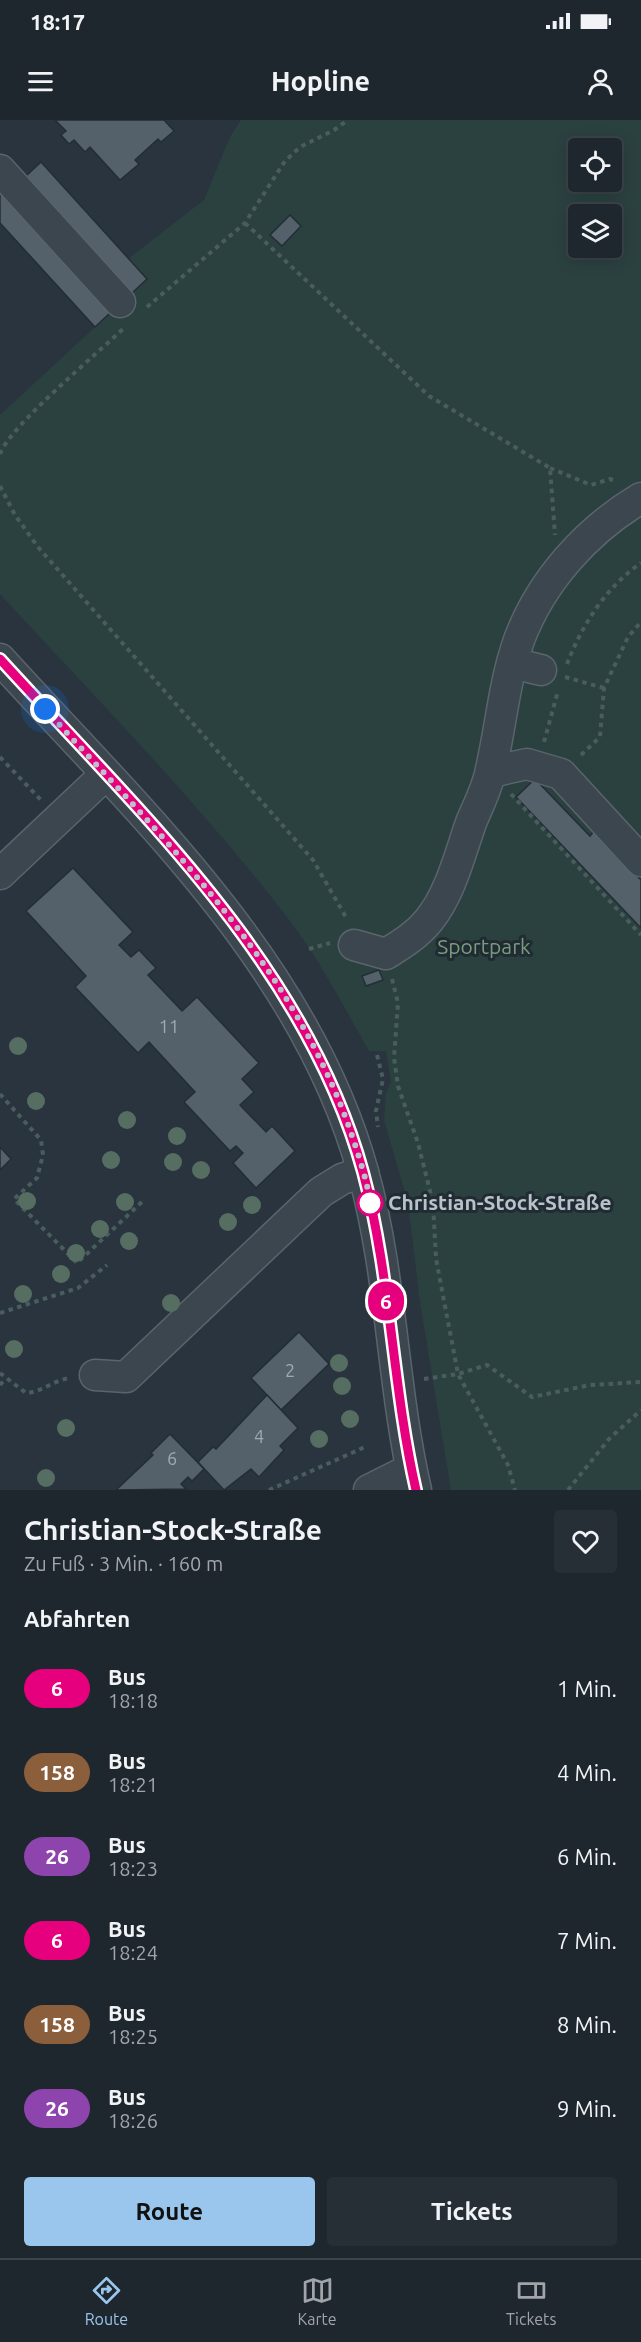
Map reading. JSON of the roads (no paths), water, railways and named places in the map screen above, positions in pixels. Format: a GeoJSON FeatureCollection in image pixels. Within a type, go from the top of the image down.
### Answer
{"type":"FeatureCollection","features":[{"type":"Feature","properties":{"kind":"street"},"geometry":{"type":"LineString","coordinates":[[0,170],[131,311]]}},
{"type":"Feature","properties":{"kind":"street"},"geometry":{"type":"LineString","coordinates":[[370,950],[412,937],[429,920],[443,898],[491,772],[512,663],[530,617],[557,572],[604,523],[631,490]]}},
{"type":"Feature","properties":{"kind":"street"},"geometry":{"type":"LineString","coordinates":[[0,659],[206,887],[280,990],[326,1071],[346,1118],[363,1172],[373,1217],[414,1479],[369,1490]]}},
{"type":"Feature","properties":{"kind":"street"},"geometry":{"type":"LineString","coordinates":[[512,663],[555,674]]}},
{"type":"Feature","properties":{"kind":"street"},"geometry":{"type":"LineString","coordinates":[[491,772],[527,764],[561,774],[641,861]]}},
{"type":"Feature","properties":{"kind":"street"},"geometry":{"type":"LineString","coordinates":[[0,874],[105,775]]}},
{"type":"Feature","properties":{"kind":"street"},"geometry":{"type":"LineString","coordinates":[[95,1375],[126,1377],[321,1192],[342,1179],[363,1172]]}},
{"type":"Feature","properties":{"kind":"place","name":"Christian-Stock-Straße"},"geometry":{"type":"Point","coordinates":[370,1203]}},
{"type":"Feature","properties":{"kind":"park label","name":"Sportpark"},"geometry":{"type":"Point","coordinates":[484,947]}}]}
